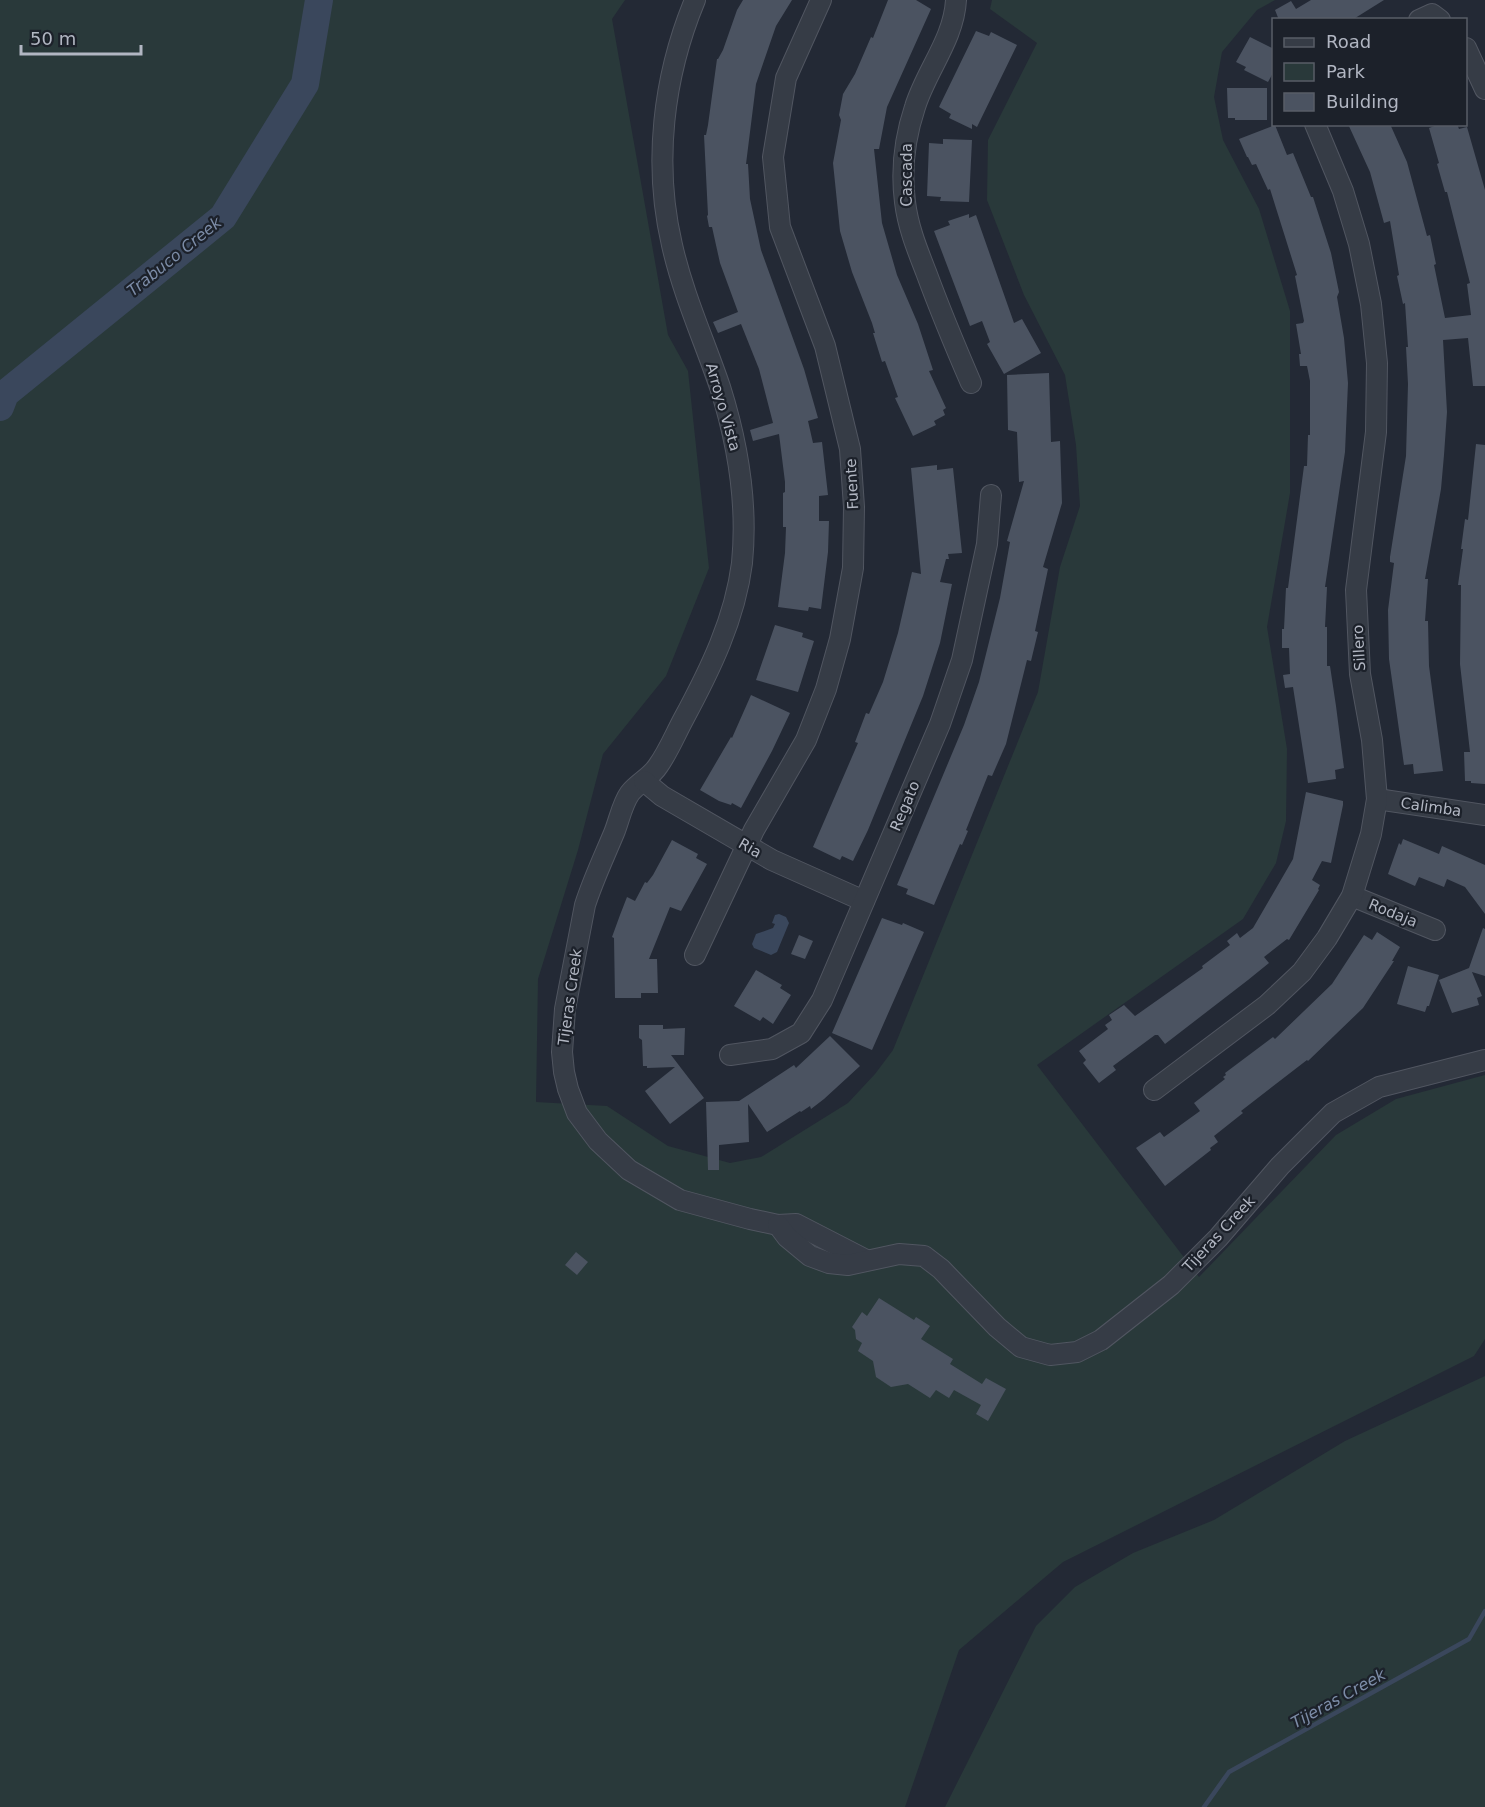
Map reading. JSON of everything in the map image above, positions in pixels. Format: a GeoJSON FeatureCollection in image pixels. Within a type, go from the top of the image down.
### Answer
{"type":"FeatureCollection","features":[{"type":"Feature","properties":{"kind":"street","name":"Arroyo Vista"},"geometry":{"type":"LineString","coordinates":[[637,787],[663,758],[704,682],[725,634],[735,599],[743,545],[743,495],[737,453],[720,388],[672,247],[666,218],[662,146],[668,89],[684,26],[695,0]]}},
{"type":"Feature","properties":{"kind":"street","name":"Fuente"},"geometry":{"type":"LineString","coordinates":[[695,955],[747,846],[806,740],[826,689],[840,639],[853,568],[855,507],[850,449],[825,346],[780,227],[773,157],[786,78],[821,0]]}},
{"type":"Feature","properties":{"kind":"street","name":"Cascada"},"geometry":{"type":"LineString","coordinates":[[956,0],[951,25],[915,106],[908,135],[904,171],[905,201],[910,230],[942,316],[971,383]]}},
{"type":"Feature","properties":{"kind":"street"},"geometry":{"type":"LineString","coordinates":[[1467,50],[1485,89]]}},
{"type":"Feature","properties":{"kind":"street","name":"Sillero"},"geometry":{"type":"LineString","coordinates":[[1154,1090],[1267,1005],[1302,972],[1327,938],[1352,896],[1371,834],[1377,799],[1372,740],[1360,674],[1356,590],[1376,432],[1377,363],[1371,304],[1359,244],[1343,191],[1316,126]]}},
{"type":"Feature","properties":{"kind":"street","name":"Regato"},"geometry":{"type":"LineString","coordinates":[[730,1055],[772,1049],[801,1033],[822,1000],[940,724],[962,660],[987,544],[991,495]]}},
{"type":"Feature","properties":{"kind":"street","name":"Ria"},"geometry":{"type":"LineString","coordinates":[[637,787],[662,796],[747,846],[820,883],[864,902]]}},
{"type":"Feature","properties":{"kind":"street","name":"Tijeras Creek"},"geometry":{"type":"LineString","coordinates":[[637,787],[590,888],[565,1009],[562,1052],[564,1072],[568,1089],[582,1120],[598,1141],[629,1170],[680,1200],[750,1220],[778,1225],[796,1224],[866,1260],[899,1254],[924,1256],[941,1269],[997,1327],[1021,1347],[1050,1355],[1077,1352],[1101,1340],[1171,1285],[1218,1238],[1280,1166],[1333,1113],[1379,1087],[1485,1060]]}},
{"type":"Feature","properties":{"kind":"street","name":"Calimba"},"geometry":{"type":"LineString","coordinates":[[1377,799],[1485,815]]}},
{"type":"Feature","properties":{"kind":"street","name":"Rodaja"},"geometry":{"type":"LineString","coordinates":[[1352,896],[1435,930]]}},
{"type":"Feature","properties":{"kind":"green space"},"geometry":{"type":"Polygon","coordinates":[[[0,0],[625,0],[612,19],[668,335],[688,371],[709,568],[666,676],[603,754],[578,850],[538,979],[536,1102],[607,1106],[668,1146],[730,1163],[761,1157],[848,1103],[875,1074],[893,1050],[1038,692],[1060,567],[1080,506],[1076,445],[1065,375],[1024,295],[987,200],[988,140],[1037,43],[990,9],[992,0],[1275,0],[1257,10],[1222,52],[1214,97],[1223,140],[1259,209],[1290,311],[1290,493],[1267,627],[1287,749],[1286,821],[1276,863],[1243,919],[1037,1065],[1199,1277],[1336,1135],[1396,1099],[1485,1075],[1485,1339],[1474,1356],[1063,1562],[959,1650],[905,1807],[0,1807],[0,0]]]}},
{"type":"Feature","properties":{"kind":"green space"},"geometry":{"type":"Polygon","coordinates":[[[1485,1376],[1485,1807],[945,1807],[1036,1626],[1075,1587],[1133,1553],[1214,1520],[1345,1441],[1485,1376]]]}},
{"type":"Feature","properties":{"kind":"water"},"geometry":{"type":"Polygon","coordinates":[[[775,915],[786,917],[789,923],[777,952],[771,955],[754,948],[752,944],[756,934],[773,928],[775,915]]]}},
{"type":"Feature","properties":{"kind":"building"},"geometry":{"type":"Polygon","coordinates":[[[743,0],[792,0],[776,26],[756,84],[746,164],[748,164],[750,199],[761,250],[804,369],[818,418],[808,421],[813,443],[822,442],[828,495],[819,496],[819,521],[829,521],[828,552],[821,609],[809,607],[808,611],[778,607],[785,553],[786,527],[783,527],[783,493],[785,482],[779,434],[753,441],[750,430],[773,423],[759,369],[741,324],[718,333],[713,322],[738,312],[720,263],[712,227],[709,227],[704,135],[706,135],[708,125],[717,59],[723,50],[737,10],[743,0]]]}},
{"type":"Feature","properties":{"kind":"building"},"geometry":{"type":"Polygon","coordinates":[[[888,0],[916,0],[931,9],[887,107],[879,149],[874,149],[882,223],[897,275],[918,324],[933,370],[929,371],[946,408],[943,410],[945,415],[934,421],[936,425],[913,436],[895,398],[898,397],[885,361],[882,362],[872,323],[852,272],[840,231],[833,163],[843,94],[855,74],[871,37],[873,38],[888,0]]]}},
{"type":"Feature","properties":{"kind":"building"},"geometry":{"type":"Polygon","coordinates":[[[1311,0],[1384,0],[1355,18],[1278,18],[1275,10],[1291,1],[1296,9],[1311,0]]]}},
{"type":"Feature","properties":{"kind":"building"},"geometry":{"type":"Polygon","coordinates":[[[976,31],[989,36],[991,32],[1017,45],[977,127],[972,124],[972,129],[949,118],[951,114],[939,107],[976,31]]]}},
{"type":"Feature","properties":{"kind":"building"},"geometry":{"type":"Polygon","coordinates":[[[1250,37],[1272,48],[1272,75],[1268,82],[1244,70],[1246,67],[1236,62],[1250,37]]]}},
{"type":"Feature","properties":{"kind":"building"},"geometry":{"type":"Polygon","coordinates":[[[1227,88],[1267,88],[1267,120],[1228,118],[1227,88]]]}},
{"type":"Feature","properties":{"kind":"building"},"geometry":{"type":"Polygon","coordinates":[[[1275,126],[1287,155],[1293,153],[1311,197],[1313,197],[1331,253],[1339,292],[1337,297],[1344,338],[1348,383],[1345,452],[1325,587],[1327,587],[1325,627],[1327,627],[1327,666],[1330,666],[1344,768],[1335,770],[1336,779],[1308,783],[1293,687],[1285,688],[1283,675],[1290,674],[1289,648],[1282,648],[1286,588],[1288,588],[1304,466],[1307,466],[1308,435],[1310,435],[1310,381],[1307,366],[1300,366],[1299,354],[1301,354],[1296,324],[1304,321],[1295,276],[1297,275],[1270,189],[1268,190],[1256,164],[1252,165],[1247,157],[1239,139],[1275,126]]]}},
{"type":"Feature","properties":{"kind":"building"},"geometry":{"type":"Polygon","coordinates":[[[1349,126],[1391,126],[1407,162],[1427,236],[1430,235],[1445,318],[1471,315],[1467,284],[1470,283],[1429,128],[1434,126],[1458,126],[1459,129],[1467,127],[1485,190],[1485,386],[1473,386],[1468,338],[1443,340],[1447,412],[1444,455],[1441,489],[1425,579],[1428,579],[1425,621],[1428,621],[1429,666],[1443,771],[1414,774],[1413,764],[1404,765],[1389,659],[1388,610],[1394,563],[1390,562],[1390,557],[1406,456],[1408,384],[1406,347],[1408,347],[1405,303],[1403,304],[1397,276],[1399,275],[1390,221],[1384,223],[1370,172],[1349,126]]]}},
{"type":"Feature","properties":{"kind":"building"},"geometry":{"type":"Polygon","coordinates":[[[943,139],[972,140],[969,202],[940,201],[941,197],[927,196],[929,143],[943,144],[943,139]]]}},
{"type":"Feature","properties":{"kind":"building"},"geometry":{"type":"Polygon","coordinates":[[[969,214],[969,218],[976,215],[1014,323],[1022,319],[1041,353],[1004,374],[987,344],[990,342],[982,321],[970,326],[934,231],[950,225],[948,221],[969,214]]]}},
{"type":"Feature","properties":{"kind":"building"},"geometry":{"type":"Polygon","coordinates":[[[1049,373],[1051,442],[1060,441],[1062,503],[1043,567],[1048,569],[1035,631],[1038,632],[1031,661],[1027,660],[1006,744],[992,776],[988,775],[966,830],[968,831],[962,845],[960,844],[934,905],[906,894],[908,889],[897,885],[964,725],[979,682],[1000,598],[1010,542],[1007,541],[1024,481],[1019,482],[1017,432],[1008,430],[1007,375],[1049,373]]]}},
{"type":"Feature","properties":{"kind":"building"},"geometry":{"type":"Polygon","coordinates":[[[1476,444],[1485,445],[1485,784],[1465,781],[1464,752],[1470,752],[1460,664],[1461,585],[1458,585],[1476,444]]]}},
{"type":"Feature","properties":{"kind":"building"},"geometry":{"type":"Polygon","coordinates":[[[937,465],[937,470],[953,468],[962,553],[948,554],[949,559],[946,559],[940,582],[952,584],[940,643],[923,696],[868,830],[853,861],[842,856],[840,860],[813,847],[858,743],[855,742],[866,713],[869,714],[883,682],[898,633],[912,572],[921,574],[911,468],[937,465]]]}},
{"type":"Feature","properties":{"kind":"building"},"geometry":{"type":"Polygon","coordinates":[[[775,625],[803,633],[802,637],[814,641],[798,692],[756,680],[775,625]]]}},
{"type":"Feature","properties":{"kind":"building"},"geometry":{"type":"Polygon","coordinates":[[[751,695],[790,713],[741,808],[732,803],[731,805],[719,801],[700,790],[732,738],[751,695]]]}},
{"type":"Feature","properties":{"kind":"building"},"geometry":{"type":"Polygon","coordinates":[[[1306,792],[1343,801],[1343,805],[1331,863],[1322,861],[1312,880],[1320,885],[1319,890],[1289,940],[1287,939],[1264,957],[1269,963],[1165,1044],[1158,1035],[1155,1035],[1113,1066],[1116,1070],[1099,1083],[1083,1063],[1086,1060],[1079,1051],[1108,1029],[1105,1025],[1112,1020],[1109,1015],[1124,1005],[1135,1016],[1203,968],[1202,966],[1230,945],[1227,941],[1237,933],[1240,938],[1253,928],[1293,859],[1306,792]]]}},
{"type":"Feature","properties":{"kind":"building"},"geometry":{"type":"Polygon","coordinates":[[[1403,839],[1439,854],[1442,846],[1485,865],[1485,914],[1465,887],[1447,879],[1444,887],[1419,877],[1415,886],[1388,874],[1399,843],[1401,845],[1403,839]]]}},
{"type":"Feature","properties":{"kind":"building"},"geometry":{"type":"Polygon","coordinates":[[[672,840],[698,854],[696,858],[707,864],[681,911],[670,907],[649,959],[657,959],[658,993],[641,993],[641,998],[615,998],[614,938],[612,937],[627,897],[635,901],[645,882],[647,883],[653,875],[672,840]]]}},
{"type":"Feature","properties":{"kind":"building"},"geometry":{"type":"Polygon","coordinates":[[[882,918],[902,925],[903,923],[924,932],[872,1050],[832,1033],[882,918]]]}},
{"type":"Feature","properties":{"kind":"building"},"geometry":{"type":"Polygon","coordinates":[[[1483,928],[1485,929],[1485,976],[1472,972],[1482,996],[1477,998],[1479,1005],[1452,1013],[1439,980],[1469,968],[1483,928]]]}},
{"type":"Feature","properties":{"kind":"building"},"geometry":{"type":"Polygon","coordinates":[[[1377,932],[1400,947],[1392,961],[1394,961],[1363,1008],[1308,1061],[1241,1111],[1243,1113],[1214,1136],[1218,1142],[1210,1148],[1211,1150],[1165,1186],[1136,1148],[1160,1132],[1164,1137],[1200,1111],[1194,1103],[1225,1079],[1223,1077],[1225,1073],[1273,1037],[1275,1039],[1332,984],[1364,935],[1372,940],[1377,932]]]}},
{"type":"Feature","properties":{"kind":"building"},"geometry":{"type":"Polygon","coordinates":[[[799,935],[813,941],[805,959],[791,954],[799,935]]]}},
{"type":"Feature","properties":{"kind":"building"},"geometry":{"type":"Polygon","coordinates":[[[1408,966],[1439,975],[1425,1012],[1397,1004],[1408,966]]]}},
{"type":"Feature","properties":{"kind":"building"},"geometry":{"type":"Polygon","coordinates":[[[756,970],[782,985],[780,988],[791,995],[773,1024],[763,1017],[760,1021],[734,1006],[756,970]]]}},
{"type":"Feature","properties":{"kind":"building"},"geometry":{"type":"Polygon","coordinates":[[[639,1025],[663,1025],[663,1029],[685,1028],[684,1055],[671,1055],[704,1098],[670,1124],[645,1091],[675,1067],[647,1068],[643,1066],[639,1025]]]}},
{"type":"Feature","properties":{"kind":"building"},"geometry":{"type":"Polygon","coordinates":[[[830,1036],[860,1066],[811,1109],[810,1106],[800,1111],[767,1132],[748,1104],[749,1142],[719,1145],[719,1170],[708,1170],[706,1102],[739,1101],[794,1065],[796,1068],[830,1036]]]}},
{"type":"Feature","properties":{"kind":"building"},"geometry":{"type":"Polygon","coordinates":[[[576,1252],[588,1262],[577,1275],[565,1265],[576,1252]]]}},
{"type":"Feature","properties":{"kind":"building"},"geometry":{"type":"Polygon","coordinates":[[[879,1298],[914,1320],[916,1317],[930,1326],[921,1339],[953,1359],[950,1364],[982,1384],[986,1378],[1006,1389],[988,1421],[976,1414],[981,1405],[954,1390],[949,1398],[936,1390],[930,1398],[908,1384],[891,1387],[876,1377],[873,1361],[858,1351],[862,1343],[856,1339],[855,1330],[852,1327],[862,1312],[867,1316],[879,1298]]]}},
{"type":"Feature","properties":{"kind":"waterway","name":"Trabuco Creek"},"geometry":{"type":"LineString","coordinates":[[0,407],[5,394],[223,217],[305,84],[319,0]]}},
{"type":"Feature","properties":{"kind":"waterway","name":"Tijeras Creek"},"geometry":{"type":"LineString","coordinates":[[1204,1807],[1229,1772],[1469,1639],[1485,1611]]}}]}
